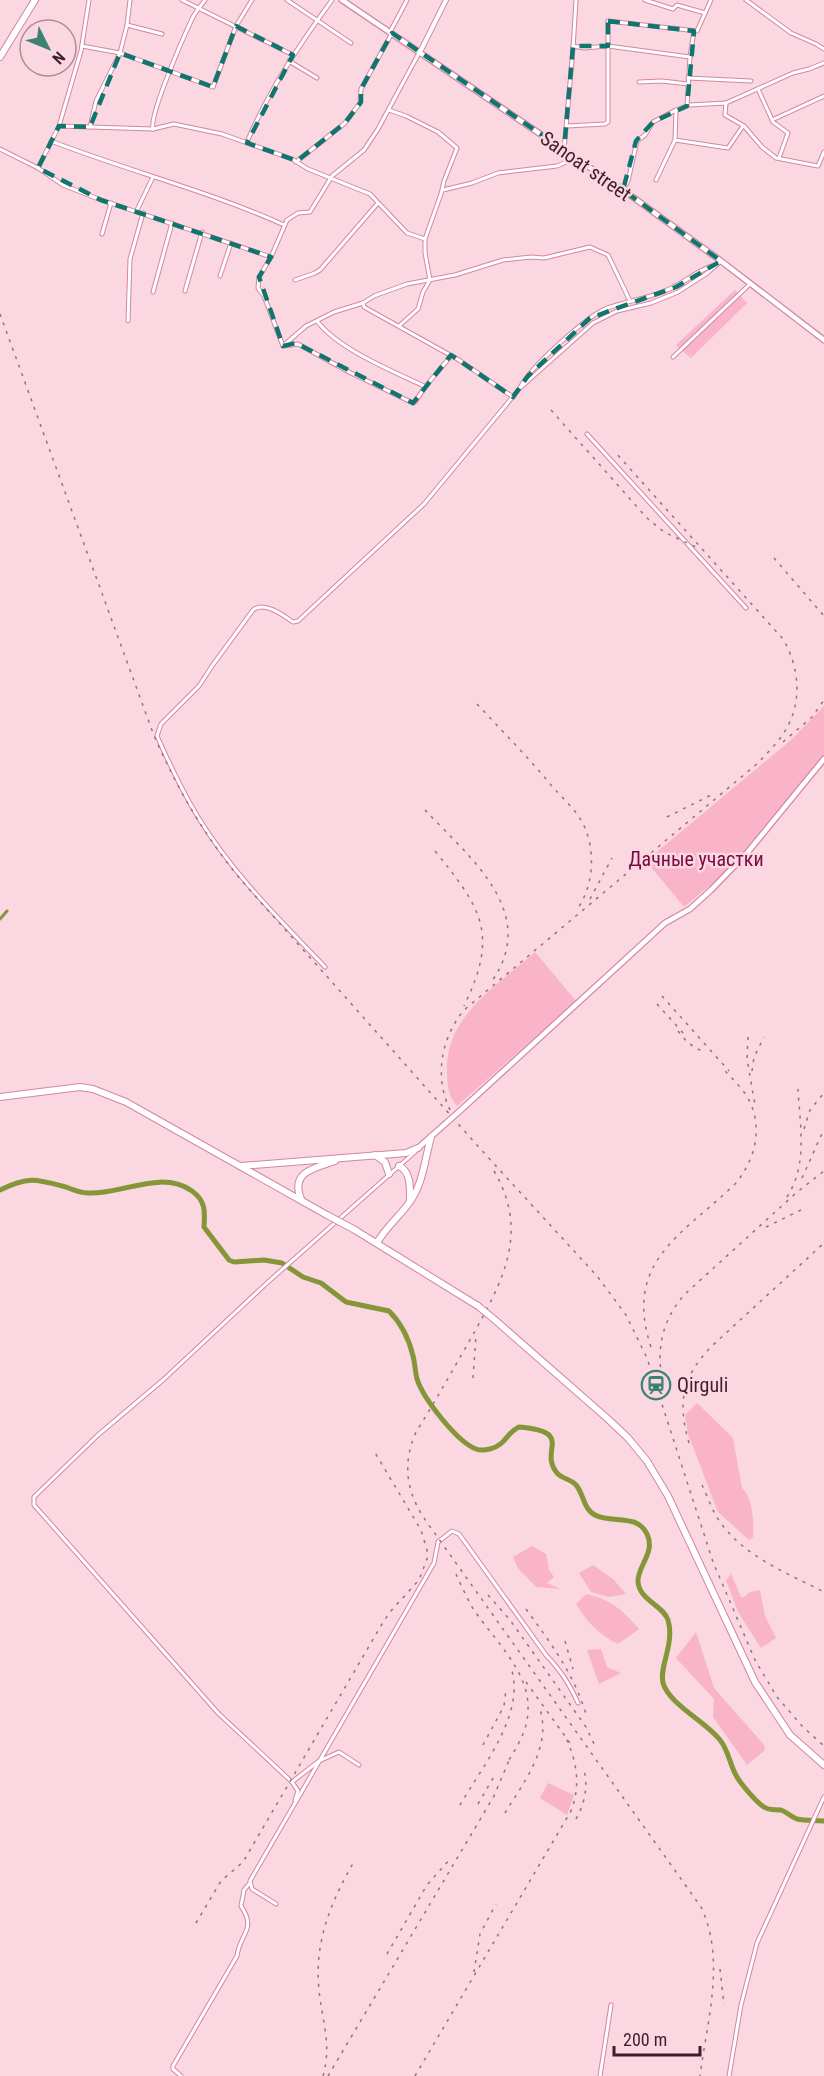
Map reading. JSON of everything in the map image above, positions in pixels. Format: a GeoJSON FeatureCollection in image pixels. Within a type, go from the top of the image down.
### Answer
{"type":"FeatureCollection","features":[{"type":"Feature","properties":{"kind":"main road"},"geometry":{"type":"LineString","coordinates":[[0,57],[35,0]]}},
{"type":"Feature","properties":{"kind":"main road","name":"Sanoat street"},"geometry":{"type":"LineString","coordinates":[[342,0],[623,190],[824,340]]}},
{"type":"Feature","properties":{"kind":"main road"},"geometry":{"type":"LineString","coordinates":[[240,1166],[406,1152],[418,1148],[665,923],[701,900],[747,853],[824,759]]}},
{"type":"Feature","properties":{"kind":"main road"},"geometry":{"type":"LineString","coordinates":[[0,1097],[80,1087],[93,1089],[126,1102],[355,1230],[478,1306],[608,1419],[647,1461],[668,1496],[755,1682],[790,1735],[824,1765]]}},
{"type":"Feature","properties":{"kind":"main road"},"geometry":{"type":"LineString","coordinates":[[377,1243],[383,1232],[415,1193],[431,1137]]}},
{"type":"Feature","properties":{"kind":"main road"},"geometry":{"type":"LineString","coordinates":[[375,1155],[385,1162],[389,1174]]}},
{"type":"Feature","properties":{"kind":"main road"},"geometry":{"type":"LineString","coordinates":[[301,1200],[297,1186],[303,1175],[345,1158]]}},
{"type":"Feature","properties":{"kind":"main road"},"geometry":{"type":"LineString","coordinates":[[399,1166],[406,1171],[409,1178],[409,1203]]}},
{"type":"Feature","properties":{"kind":"street"},"geometry":{"type":"LineString","coordinates":[[38,168],[59,126],[82,45],[89,0]]}},
{"type":"Feature","properties":{"kind":"street"},"geometry":{"type":"LineString","coordinates":[[90,127],[96,101],[120,53],[130,0]]}},
{"type":"Feature","properties":{"kind":"street"},"geometry":{"type":"LineString","coordinates":[[182,0],[293,55]]}},
{"type":"Feature","properties":{"kind":"street"},"geometry":{"type":"LineString","coordinates":[[153,129],[151,124],[171,70],[193,17],[205,0]]}},
{"type":"Feature","properties":{"kind":"street"},"geometry":{"type":"LineString","coordinates":[[82,45],[120,53],[213,87],[236,26],[252,0]]}},
{"type":"Feature","properties":{"kind":"street"},"geometry":{"type":"LineString","coordinates":[[287,0],[351,43]]}},
{"type":"Feature","properties":{"kind":"street"},"geometry":{"type":"LineString","coordinates":[[247,143],[260,113],[289,61],[332,0]]}},
{"type":"Feature","properties":{"kind":"street"},"geometry":{"type":"LineString","coordinates":[[296,162],[345,123],[360,103],[362,89],[407,0]]}},
{"type":"Feature","properties":{"kind":"street"},"geometry":{"type":"LineString","coordinates":[[283,346],[264,296],[258,288],[259,277],[290,217],[298,213],[310,212],[332,177],[364,150],[389,110],[446,0]]}},
{"type":"Feature","properties":{"kind":"street"},"geometry":{"type":"LineString","coordinates":[[564,150],[576,0]]}},
{"type":"Feature","properties":{"kind":"street"},"geometry":{"type":"LineString","coordinates":[[645,0],[673,9],[677,4],[705,14]]}},
{"type":"Feature","properties":{"kind":"street"},"geometry":{"type":"LineString","coordinates":[[687,106],[694,31],[711,0]]}},
{"type":"Feature","properties":{"kind":"street"},"geometry":{"type":"LineString","coordinates":[[746,0],[791,33],[824,49]]}},
{"type":"Feature","properties":{"kind":"street"},"geometry":{"type":"LineString","coordinates":[[567,126],[608,122],[608,21],[694,31]]}},
{"type":"Feature","properties":{"kind":"street"},"geometry":{"type":"LineString","coordinates":[[127,25],[162,34]]}},
{"type":"Feature","properties":{"kind":"street"},"geometry":{"type":"LineString","coordinates":[[573,46],[584,48],[608,46],[690,57]]}},
{"type":"Feature","properties":{"kind":"street"},"geometry":{"type":"LineString","coordinates":[[289,61],[317,78]]}},
{"type":"Feature","properties":{"kind":"street"},"geometry":{"type":"LineString","coordinates":[[623,190],[628,180],[637,141],[645,135],[653,122],[687,106],[726,103],[793,73],[824,63]]}},
{"type":"Feature","properties":{"kind":"street"},"geometry":{"type":"LineString","coordinates":[[688,78],[751,81]]}},
{"type":"Feature","properties":{"kind":"street"},"geometry":{"type":"LineString","coordinates":[[639,82],[662,81],[688,84]]}},
{"type":"Feature","properties":{"kind":"street"},"geometry":{"type":"LineString","coordinates":[[758,89],[772,120],[788,133],[779,158]]}},
{"type":"Feature","properties":{"kind":"street"},"geometry":{"type":"LineString","coordinates":[[772,120],[824,96]]}},
{"type":"Feature","properties":{"kind":"street"},"geometry":{"type":"LineString","coordinates":[[726,103],[725,115],[743,126],[762,147],[779,158],[818,166],[824,152]]}},
{"type":"Feature","properties":{"kind":"street"},"geometry":{"type":"LineString","coordinates":[[389,110],[438,132],[457,148],[425,239],[430,280],[423,292],[418,309],[399,326]]}},
{"type":"Feature","properties":{"kind":"street"},"geometry":{"type":"LineString","coordinates":[[656,180],[675,140],[676,110]]}},
{"type":"Feature","properties":{"kind":"street"},"geometry":{"type":"LineString","coordinates":[[59,126],[153,129],[174,124],[222,134],[296,162],[370,194],[407,233],[425,239]]}},
{"type":"Feature","properties":{"kind":"street"},"geometry":{"type":"LineString","coordinates":[[675,140],[728,148],[743,126]]}},
{"type":"Feature","properties":{"kind":"street"},"geometry":{"type":"LineString","coordinates":[[51,141],[230,201],[284,225]]}},
{"type":"Feature","properties":{"kind":"street"},"geometry":{"type":"LineString","coordinates":[[0,149],[38,168],[63,185],[271,257]]}},
{"type":"Feature","properties":{"kind":"street"},"geometry":{"type":"LineString","coordinates":[[443,190],[498,173],[557,166],[576,158]]}},
{"type":"Feature","properties":{"kind":"street"},"geometry":{"type":"LineString","coordinates":[[136,211],[153,177]]}},
{"type":"Feature","properties":{"kind":"street"},"geometry":{"type":"LineString","coordinates":[[102,234],[111,203]]}},
{"type":"Feature","properties":{"kind":"street"},"geometry":{"type":"LineString","coordinates":[[295,280],[320,270],[378,203]]}},
{"type":"Feature","properties":{"kind":"street"},"geometry":{"type":"LineString","coordinates":[[128,321],[130,259],[143,213]]}},
{"type":"Feature","properties":{"kind":"street"},"geometry":{"type":"LineString","coordinates":[[153,292],[172,223]]}},
{"type":"Feature","properties":{"kind":"street"},"geometry":{"type":"LineString","coordinates":[[185,291],[202,232]]}},
{"type":"Feature","properties":{"kind":"street"},"geometry":{"type":"LineString","coordinates":[[220,276],[231,243]]}},
{"type":"Feature","properties":{"kind":"street"},"geometry":{"type":"LineString","coordinates":[[283,346],[306,326],[334,312],[363,303],[374,296],[407,284],[495,264],[503,260],[544,258],[590,247],[608,255],[630,301]]}},
{"type":"Feature","properties":{"kind":"street"},"geometry":{"type":"LineString","coordinates":[[520,388],[583,330],[604,316],[651,303],[678,292],[721,261]]}},
{"type":"Feature","properties":{"kind":"street"},"geometry":{"type":"LineString","coordinates":[[325,967],[272,912],[231,864],[198,818],[157,736],[161,724],[200,686],[253,610],[263,607],[293,622],[298,621],[424,504],[532,371],[579,326],[602,310],[664,292],[702,270],[712,267]]}},
{"type":"Feature","properties":{"kind":"street"},"geometry":{"type":"LineString","coordinates":[[673,357],[750,284]]}},
{"type":"Feature","properties":{"kind":"street"},"geometry":{"type":"LineString","coordinates":[[363,303],[364,307],[451,356],[513,397]]}},
{"type":"Feature","properties":{"kind":"street"},"geometry":{"type":"LineString","coordinates":[[616,305],[618,311]]}},
{"type":"Feature","properties":{"kind":"street"},"geometry":{"type":"LineString","coordinates":[[317,321],[323,329],[341,342],[425,387]]}},
{"type":"Feature","properties":{"kind":"street"},"geometry":{"type":"LineString","coordinates":[[283,346],[298,344],[413,403],[451,356]]}},
{"type":"Feature","properties":{"kind":"street"},"geometry":{"type":"LineString","coordinates":[[532,371],[536,374]]}},
{"type":"Feature","properties":{"kind":"street"},"geometry":{"type":"LineString","coordinates":[[587,434],[746,608]]}},
{"type":"Feature","properties":{"kind":"street"},"geometry":{"type":"LineString","coordinates":[[294,1805],[298,1791],[292,1782],[218,1713],[34,1505],[33,1501],[35,1494],[90,1443],[163,1380],[268,1282],[301,1255],[418,1148]]}},
{"type":"Feature","properties":{"kind":"street"},"geometry":{"type":"LineString","coordinates":[[182,2076],[172,2069],[173,2066],[237,1956],[238,1948],[248,1930],[248,1916],[241,1905],[244,1890],[434,1563],[438,1542],[452,1531],[459,1534],[546,1655],[559,1667],[578,1703]]}},
{"type":"Feature","properties":{"kind":"street"},"geometry":{"type":"LineString","coordinates":[[292,1782],[319,1761],[339,1752],[359,1765]]}},
{"type":"Feature","properties":{"kind":"street"},"geometry":{"type":"LineString","coordinates":[[729,2076],[741,2004],[757,1943],[824,1797]]}},
{"type":"Feature","properties":{"kind":"street"},"geometry":{"type":"LineString","coordinates":[[250,1883],[252,1888],[276,1904]]}},
{"type":"Feature","properties":{"kind":"street"},"geometry":{"type":"LineString","coordinates":[[600,2076],[611,2004]]}},
{"type":"Feature","properties":{"kind":"highlighted area"},"geometry":{"type":"Polygon","coordinates":[[[608,21],[694,31],[687,106],[653,122],[636,141],[623,190],[721,261],[676,287],[590,318],[528,376],[513,397],[451,355],[413,403],[296,343],[283,346],[259,277],[271,257],[101,200],[38,168],[59,126],[90,127],[120,53],[213,87],[236,26],[293,55],[247,143],[297,161],[345,123],[361,102],[361,89],[392,33],[564,150],[573,46],[608,46],[608,21]]]}},
{"type":"Feature","properties":{"kind":"green space"},"geometry":{"type":"Polygon","coordinates":[[[735,290],[747,303],[691,358],[676,345],[735,290]]]}},
{"type":"Feature","properties":{"kind":"green space","name":"Дачные участки"},"geometry":{"type":"Polygon","coordinates":[[[824,706],[824,757],[731,868],[684,907],[646,861],[791,740],[824,706]]]}},
{"type":"Feature","properties":{"kind":"green space"},"geometry":{"type":"Polygon","coordinates":[[[535,952],[576,1001],[457,1106],[450,1094],[447,1076],[449,1051],[455,1034],[476,1003],[535,952]]]}},
{"type":"Feature","properties":{"kind":"green space"},"geometry":{"type":"Polygon","coordinates":[[[697,1403],[733,1438],[742,1488],[752,1511],[753,1537],[749,1540],[718,1512],[688,1434],[685,1415],[697,1403]]]}},
{"type":"Feature","properties":{"kind":"green space"},"geometry":{"type":"Polygon","coordinates":[[[532,1546],[546,1554],[549,1570],[554,1577],[547,1583],[561,1589],[536,1587],[518,1568],[513,1557],[532,1546]]]}},
{"type":"Feature","properties":{"kind":"green space"},"geometry":{"type":"Polygon","coordinates":[[[593,1565],[613,1579],[626,1594],[609,1597],[591,1592],[579,1573],[593,1565]]]}},
{"type":"Feature","properties":{"kind":"green space"},"geometry":{"type":"Polygon","coordinates":[[[731,1574],[741,1597],[760,1590],[765,1616],[776,1638],[761,1648],[738,1612],[726,1580],[731,1574]]]}},
{"type":"Feature","properties":{"kind":"green space"},"geometry":{"type":"Polygon","coordinates":[[[586,1594],[603,1599],[616,1607],[639,1629],[618,1644],[605,1636],[589,1622],[576,1604],[586,1594]]]}},
{"type":"Feature","properties":{"kind":"green space"},"geometry":{"type":"Polygon","coordinates":[[[696,1632],[714,1688],[765,1746],[764,1751],[747,1765],[713,1717],[714,1699],[676,1658],[696,1632]]]}},
{"type":"Feature","properties":{"kind":"green space"},"geometry":{"type":"Polygon","coordinates":[[[601,1649],[607,1667],[621,1673],[599,1684],[587,1650],[601,1649]]]}},
{"type":"Feature","properties":{"kind":"green space"},"geometry":{"type":"Polygon","coordinates":[[[548,1783],[574,1795],[567,1815],[540,1798],[548,1783]]]}},
{"type":"Feature","properties":{"kind":"waterway"},"geometry":{"type":"LineString","coordinates":[[0,919],[7,911]]}},
{"type":"Feature","properties":{"kind":"waterway"},"geometry":{"type":"LineString","coordinates":[[0,1190],[18,1182],[33,1180],[88,1193],[101,1193],[154,1182],[180,1185],[192,1191],[200,1199],[204,1212],[204,1227],[229,1260],[234,1262],[264,1260],[282,1263],[303,1277],[321,1283],[346,1302],[389,1311],[407,1337],[420,1387],[451,1429],[468,1445],[476,1449],[490,1449],[499,1445],[519,1427],[546,1433],[552,1443],[552,1465],[559,1475],[576,1485],[591,1512],[602,1518],[631,1521],[643,1528],[647,1534],[649,1547],[638,1582],[643,1594],[661,1610],[668,1620],[670,1638],[662,1676],[667,1691],[680,1706],[720,1740],[737,1777],[761,1805],[768,1809],[781,1810],[797,1819],[824,1821]]}},
{"type":"Feature","properties":{"kind":"railway"},"geometry":{"type":"LineString","coordinates":[[0,314],[153,733],[192,810],[215,846],[241,880],[597,1276],[626,1315],[647,1358],[713,1562],[755,1660],[777,1697],[803,1727],[824,1746]]}},
{"type":"Feature","properties":{"kind":"railway"},"geometry":{"type":"LineString","coordinates":[[551,410],[647,518],[664,532],[698,548]]}},
{"type":"Feature","properties":{"kind":"railway"},"geometry":{"type":"LineString","coordinates":[[450,1110],[442,1084],[442,1058],[450,1033],[464,1010],[758,763],[780,738],[794,711],[796,674],[783,639],[615,452]]}},
{"type":"Feature","properties":{"kind":"railway"},"geometry":{"type":"LineString","coordinates":[[774,558],[824,616]]}},
{"type":"Feature","properties":{"kind":"railway"},"geometry":{"type":"LineString","coordinates":[[783,742],[812,717],[824,700]]}},
{"type":"Feature","properties":{"kind":"railway"},"geometry":{"type":"LineString","coordinates":[[477,704],[570,805],[585,828],[591,849],[591,871],[586,892],[576,911]]}},
{"type":"Feature","properties":{"kind":"railway"},"geometry":{"type":"LineString","coordinates":[[667,817],[711,795]]}},
{"type":"Feature","properties":{"kind":"railway"},"geometry":{"type":"LineString","coordinates":[[425,810],[478,867],[493,887],[503,909],[508,932],[505,956],[492,981]]}},
{"type":"Feature","properties":{"kind":"railway"},"geometry":{"type":"LineString","coordinates":[[435,851],[464,890],[480,923],[483,941],[481,960],[464,1006]]}},
{"type":"Feature","properties":{"kind":"railway"},"geometry":{"type":"LineString","coordinates":[[590,899],[612,858]]}},
{"type":"Feature","properties":{"kind":"railway"},"geometry":{"type":"LineString","coordinates":[[662,996],[729,1071]]}},
{"type":"Feature","properties":{"kind":"railway"},"geometry":{"type":"LineString","coordinates":[[657,1004],[685,1035]]}},
{"type":"Feature","properties":{"kind":"railway"},"geometry":{"type":"LineString","coordinates":[[678,1031],[688,1043],[703,1052]]}},
{"type":"Feature","properties":{"kind":"railway"},"geometry":{"type":"LineString","coordinates":[[748,1037],[747,1059],[755,1105]]}},
{"type":"Feature","properties":{"kind":"railway"},"geometry":{"type":"LineString","coordinates":[[752,1071],[754,1057],[764,1037]]}},
{"type":"Feature","properties":{"kind":"railway"},"geometry":{"type":"LineString","coordinates":[[651,1347],[644,1318],[645,1293],[651,1272],[662,1253],[677,1236],[735,1184],[743,1174],[756,1140],[755,1115],[751,1104],[744,1092],[721,1067]]}},
{"type":"Feature","properties":{"kind":"railway"},"geometry":{"type":"LineString","coordinates":[[787,1197],[794,1184],[800,1158],[798,1089]]}},
{"type":"Feature","properties":{"kind":"railway"},"geometry":{"type":"LineString","coordinates":[[804,1129],[810,1110],[824,1093]]}},
{"type":"Feature","properties":{"kind":"railway"},"geometry":{"type":"LineString","coordinates":[[802,1178],[824,1129]]}},
{"type":"Feature","properties":{"kind":"railway"},"geometry":{"type":"LineString","coordinates":[[494,1171],[505,1194],[510,1216],[511,1237],[508,1258],[492,1299],[416,1432],[409,1455],[410,1489],[426,1521],[701,1907],[708,1927],[714,1969],[700,2076]]}},
{"type":"Feature","properties":{"kind":"railway"},"geometry":{"type":"LineString","coordinates":[[663,1385],[660,1360],[662,1337],[676,1305],[684,1295],[796,1193],[824,1171]]}},
{"type":"Feature","properties":{"kind":"railway"},"geometry":{"type":"LineString","coordinates":[[766,1227],[805,1208]]}},
{"type":"Feature","properties":{"kind":"railway"},"geometry":{"type":"LineString","coordinates":[[689,1443],[683,1415],[683,1402],[694,1368],[713,1345],[824,1243]]}},
{"type":"Feature","properties":{"kind":"railway"},"geometry":{"type":"LineString","coordinates":[[473,1378],[476,1336]]}},
{"type":"Feature","properties":{"kind":"railway"},"geometry":{"type":"LineString","coordinates":[[196,1923],[221,1881],[243,1862],[382,1624],[419,1580],[427,1559],[427,1550],[421,1530],[374,1451]]}},
{"type":"Feature","properties":{"kind":"railway"},"geometry":{"type":"LineString","coordinates":[[702,1485],[717,1518],[742,1545],[781,1571],[824,1592]]}},
{"type":"Feature","properties":{"kind":"railway"},"geometry":{"type":"LineString","coordinates":[[456,1574],[472,1607],[516,1668],[527,1696],[526,1725],[506,1765]]}},
{"type":"Feature","properties":{"kind":"railway"},"geometry":{"type":"LineString","coordinates":[[488,1595],[510,1620],[586,1727],[595,1746]]}},
{"type":"Feature","properties":{"kind":"railway"},"geometry":{"type":"LineString","coordinates":[[526,1609],[568,1672],[586,1714]]}},
{"type":"Feature","properties":{"kind":"railway"},"geometry":{"type":"LineString","coordinates":[[565,1641],[573,1669]]}},
{"type":"Feature","properties":{"kind":"railway"},"geometry":{"type":"LineString","coordinates":[[460,1805],[499,1741],[507,1723],[514,1688],[512,1671]]}},
{"type":"Feature","properties":{"kind":"railway"},"geometry":{"type":"LineString","coordinates":[[526,1682],[570,1743]]}},
{"type":"Feature","properties":{"kind":"railway"},"geometry":{"type":"LineString","coordinates":[[483,1745],[504,1706],[506,1689]]}},
{"type":"Feature","properties":{"kind":"railway"},"geometry":{"type":"LineString","coordinates":[[505,1813],[528,1775],[540,1749],[542,1721],[539,1706]]}},
{"type":"Feature","properties":{"kind":"railway"},"geometry":{"type":"LineString","coordinates":[[415,2076],[571,1811],[577,1782],[575,1764],[565,1736]]}},
{"type":"Feature","properties":{"kind":"railway"},"geometry":{"type":"LineString","coordinates":[[328,2076],[494,1796],[510,1758]]}},
{"type":"Feature","properties":{"kind":"railway"},"geometry":{"type":"LineString","coordinates":[[576,1819],[585,1793],[586,1780],[583,1767]]}},
{"type":"Feature","properties":{"kind":"railway"},"geometry":{"type":"LineString","coordinates":[[478,1804],[496,1773]]}},
{"type":"Feature","properties":{"kind":"railway"},"geometry":{"type":"LineString","coordinates":[[387,1954],[427,1885],[451,1858]]}},
{"type":"Feature","properties":{"kind":"railway"},"geometry":{"type":"LineString","coordinates":[[323,2076],[327,2053],[319,1990],[319,1955],[332,1906],[355,1860]]}},
{"type":"Feature","properties":{"kind":"railway"},"geometry":{"type":"LineString","coordinates":[[474,1972],[480,1934],[496,1904]]}},
{"type":"Feature","properties":{"kind":"railway"},"geometry":{"type":"LineString","coordinates":[[720,1969],[724,2005]]}},
{"type":"Feature","properties":{"kind":"place","name":"Qirguli"},"geometry":{"type":"Point","coordinates":[656,1385]}}]}
